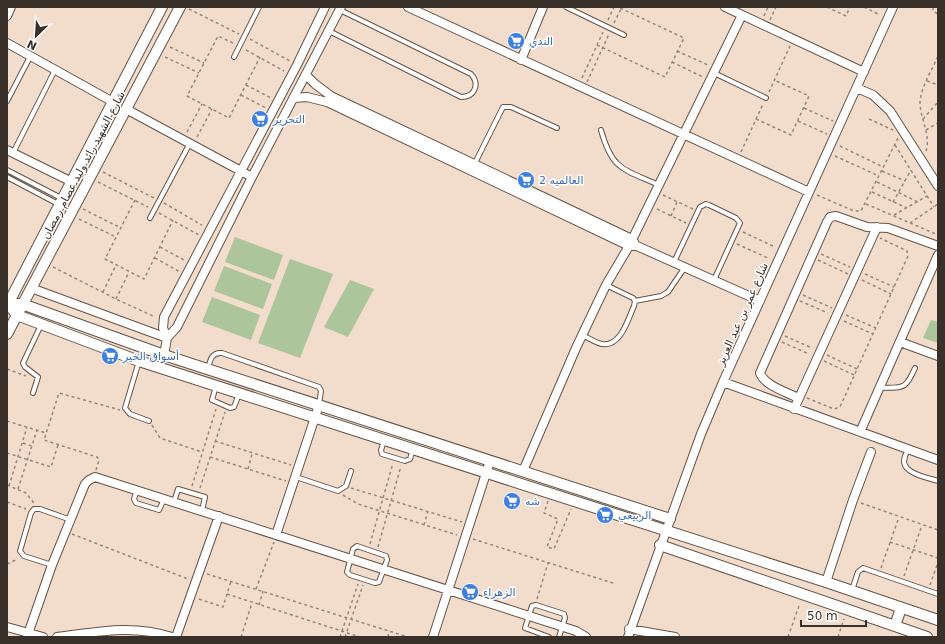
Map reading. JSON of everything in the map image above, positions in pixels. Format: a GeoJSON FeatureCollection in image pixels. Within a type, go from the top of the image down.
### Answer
{"type":"FeatureCollection","features":[{"type":"Feature","properties":{"kind":"street"},"geometry":{"type":"LineString","coordinates":[[7,16],[11,7]]}},
{"type":"Feature","properties":{"kind":"street","name":"شارع الشهيد رائد وليد عصام رمضان"},"geometry":{"type":"LineString","coordinates":[[8,304],[162,7]]}},
{"type":"Feature","properties":{"kind":"street","name":"شارع الشهيد رائد وليد عصام رمضان"},"geometry":{"type":"LineString","coordinates":[[7,334],[180,7]]}},
{"type":"Feature","properties":{"kind":"street"},"geometry":{"type":"LineString","coordinates":[[167,338],[164,331],[163,320],[204,238],[292,74],[324,7]]}},
{"type":"Feature","properties":{"kind":"street"},"geometry":{"type":"LineString","coordinates":[[408,7],[809,192]]}},
{"type":"Feature","properties":{"kind":"street"},"geometry":{"type":"LineString","coordinates":[[521,60],[544,7]]}},
{"type":"Feature","properties":{"kind":"street"},"geometry":{"type":"LineString","coordinates":[[724,7],[864,72]]}},
{"type":"Feature","properties":{"kind":"street","name":"شارع عمر بن عبد العزيز"},"geometry":{"type":"LineString","coordinates":[[629,633],[701,434],[723,382],[841,125],[893,7]]}},
{"type":"Feature","properties":{"kind":"street"},"geometry":{"type":"LineString","coordinates":[[164,355],[167,338],[177,327],[252,177],[340,8]]}},
{"type":"Feature","properties":{"kind":"street"},"geometry":{"type":"LineString","coordinates":[[523,471],[582,335],[606,285],[630,242],[742,15]]}},
{"type":"Feature","properties":{"kind":"street"},"geometry":{"type":"LineString","coordinates":[[7,43],[113,102]]}},
{"type":"Feature","properties":{"kind":"street"},"geometry":{"type":"LineString","coordinates":[[306,74],[320,89],[332,96],[473,167],[637,246],[760,301]]}},
{"type":"Feature","properties":{"kind":"street"},"geometry":{"type":"LineString","coordinates":[[857,88],[882,102],[890,110],[901,132],[937,183]]}},
{"type":"Feature","properties":{"kind":"street"},"geometry":{"type":"LineString","coordinates":[[294,98],[307,97],[327,102],[473,167]]}},
{"type":"Feature","properties":{"kind":"street"},"geometry":{"type":"LineString","coordinates":[[126,108],[252,177]]}},
{"type":"Feature","properties":{"kind":"street"},"geometry":{"type":"LineString","coordinates":[[10,151],[72,182]]}},
{"type":"Feature","properties":{"kind":"street"},"geometry":{"type":"LineString","coordinates":[[799,396],[767,383],[762,379],[760,373],[830,217],[836,216],[875,231],[888,228],[938,246]]}},
{"type":"Feature","properties":{"kind":"street"},"geometry":{"type":"LineString","coordinates":[[794,409],[875,231]]}},
{"type":"Feature","properties":{"kind":"street"},"geometry":{"type":"LineString","coordinates":[[860,432],[938,255]]}},
{"type":"Feature","properties":{"kind":"street"},"geometry":{"type":"LineString","coordinates":[[31,288],[167,338]]}},
{"type":"Feature","properties":{"kind":"street"},"geometry":{"type":"LineString","coordinates":[[8,304],[22,304],[164,355],[670,519]]}},
{"type":"Feature","properties":{"kind":"street"},"geometry":{"type":"LineString","coordinates":[[8,304],[17,315],[139,361],[826,582],[938,620]]}},
{"type":"Feature","properties":{"kind":"street"},"geometry":{"type":"LineString","coordinates":[[900,342],[938,356]]}},
{"type":"Feature","properties":{"kind":"street"},"geometry":{"type":"LineString","coordinates":[[139,361],[144,348]]}},
{"type":"Feature","properties":{"kind":"street"},"geometry":{"type":"LineString","coordinates":[[723,382],[938,460]]}},
{"type":"Feature","properties":{"kind":"street"},"geometry":{"type":"LineString","coordinates":[[276,535],[319,405]]}},
{"type":"Feature","properties":{"kind":"street"},"geometry":{"type":"LineString","coordinates":[[826,582],[853,500],[871,452]]}},
{"type":"Feature","properties":{"kind":"street"},"geometry":{"type":"LineString","coordinates":[[433,637],[490,460]]}},
{"type":"Feature","properties":{"kind":"street"},"geometry":{"type":"LineString","coordinates":[[28,634],[52,565],[85,484],[95,477],[202,510],[562,628],[576,631],[586,637]]}},
{"type":"Feature","properties":{"kind":"street"},"geometry":{"type":"LineString","coordinates":[[176,637],[219,516]]}},
{"type":"Feature","properties":{"kind":"street"},"geometry":{"type":"LineString","coordinates":[[660,545],[927,637]]}},
{"type":"Feature","properties":{"kind":"street"},"geometry":{"type":"LineString","coordinates":[[895,626],[901,608]]}},
{"type":"Feature","properties":{"kind":"street"},"geometry":{"type":"LineString","coordinates":[[7,627],[42,637]]}},
{"type":"Feature","properties":{"kind":"street"},"geometry":{"type":"LineString","coordinates":[[57,637],[138,629],[172,637]]}},
{"type":"Feature","properties":{"kind":"street"},"geometry":{"type":"LineString","coordinates":[[629,633],[675,637]]}},
{"type":"Feature","properties":{"kind":"lane"},"geometry":{"type":"LineString","coordinates":[[234,57],[259,7]]}},
{"type":"Feature","properties":{"kind":"lane"},"geometry":{"type":"LineString","coordinates":[[566,7],[624,35]]}},
{"type":"Feature","properties":{"kind":"lane"},"geometry":{"type":"LineString","coordinates":[[329,31],[461,97],[469,96],[475,90],[476,81],[471,74],[340,8]]}},
{"type":"Feature","properties":{"kind":"lane"},"geometry":{"type":"LineString","coordinates":[[7,101],[30,57]]}},
{"type":"Feature","properties":{"kind":"lane"},"geometry":{"type":"LineString","coordinates":[[10,151],[56,70]]}},
{"type":"Feature","properties":{"kind":"lane"},"geometry":{"type":"LineString","coordinates":[[713,74],[766,98]]}},
{"type":"Feature","properties":{"kind":"lane"},"geometry":{"type":"LineString","coordinates":[[473,167],[499,110],[503,107],[511,107],[557,128]]}},
{"type":"Feature","properties":{"kind":"lane"},"geometry":{"type":"LineString","coordinates":[[601,130],[608,153],[614,162],[657,188]]}},
{"type":"Feature","properties":{"kind":"lane"},"geometry":{"type":"LineString","coordinates":[[150,218],[189,142]]}},
{"type":"Feature","properties":{"kind":"lane"},"geometry":{"type":"LineString","coordinates":[[7,170],[62,202]]}},
{"type":"Feature","properties":{"kind":"lane"},"geometry":{"type":"LineString","coordinates":[[7,177],[62,202]]}},
{"type":"Feature","properties":{"kind":"lane"},"geometry":{"type":"LineString","coordinates":[[674,262],[698,211],[702,205],[709,205],[739,220],[740,223],[714,280]]}},
{"type":"Feature","properties":{"kind":"lane"},"geometry":{"type":"LineString","coordinates":[[582,335],[602,344],[615,341],[621,334],[635,302],[668,292],[685,268]]}},
{"type":"Feature","properties":{"kind":"lane"},"geometry":{"type":"LineString","coordinates":[[606,285],[631,297],[635,302]]}},
{"type":"Feature","properties":{"kind":"lane"},"geometry":{"type":"LineString","coordinates":[[33,393],[38,381],[37,375],[25,367],[23,363],[41,325]]}},
{"type":"Feature","properties":{"kind":"lane"},"geometry":{"type":"LineString","coordinates":[[207,369],[212,356],[217,353],[222,353],[319,387],[321,391],[319,405]]}},
{"type":"Feature","properties":{"kind":"lane"},"geometry":{"type":"LineString","coordinates":[[139,361],[125,408],[130,414],[149,420]]}},
{"type":"Feature","properties":{"kind":"lane"},"geometry":{"type":"LineString","coordinates":[[880,388],[904,386],[908,383],[915,368]]}},
{"type":"Feature","properties":{"kind":"lane"},"geometry":{"type":"LineString","coordinates":[[216,386],[212,400],[218,404],[234,407],[239,393]]}},
{"type":"Feature","properties":{"kind":"lane"},"geometry":{"type":"LineString","coordinates":[[384,440],[381,452],[394,458],[409,461],[414,449]]}},
{"type":"Feature","properties":{"kind":"lane"},"geometry":{"type":"LineString","coordinates":[[908,450],[904,463],[906,468],[910,471],[938,481]]}},
{"type":"Feature","properties":{"kind":"lane"},"geometry":{"type":"LineString","coordinates":[[294,480],[338,491],[346,486],[351,471]]}},
{"type":"Feature","properties":{"kind":"lane"},"geometry":{"type":"LineString","coordinates":[[174,502],[178,489],[190,491],[206,498],[202,510]]}},
{"type":"Feature","properties":{"kind":"lane"},"geometry":{"type":"LineString","coordinates":[[137,490],[134,501],[143,506],[159,510],[164,498]]}},
{"type":"Feature","properties":{"kind":"lane"},"geometry":{"type":"LineString","coordinates":[[52,565],[22,554],[20,548],[35,509],[71,520]]}},
{"type":"Feature","properties":{"kind":"lane"},"geometry":{"type":"LineString","coordinates":[[355,547],[376,552],[387,558],[380,580],[377,583],[362,579],[347,572],[355,547]]}},
{"type":"Feature","properties":{"kind":"lane"},"geometry":{"type":"LineString","coordinates":[[852,591],[860,569],[866,568],[938,594]]}},
{"type":"Feature","properties":{"kind":"lane"},"geometry":{"type":"LineString","coordinates":[[548,637],[526,629],[531,607],[536,605],[564,614],[565,618],[559,637]]}},
{"type":"Feature","properties":{"kind":"path"},"geometry":{"type":"LineString","coordinates":[[581,87],[597,45],[614,7]]}},
{"type":"Feature","properties":{"kind":"path"},"geometry":{"type":"LineString","coordinates":[[597,45],[665,77],[684,38],[618,7]]}},
{"type":"Feature","properties":{"kind":"path"},"geometry":{"type":"LineString","coordinates":[[767,27],[776,7]]}},
{"type":"Feature","properties":{"kind":"path"},"geometry":{"type":"LineString","coordinates":[[827,7],[846,16],[850,7]]}},
{"type":"Feature","properties":{"kind":"path"},"geometry":{"type":"LineString","coordinates":[[864,7],[888,18]]}},
{"type":"Feature","properties":{"kind":"path"},"geometry":{"type":"LineString","coordinates":[[933,7],[933,11],[938,14]]}},
{"type":"Feature","properties":{"kind":"path"},"geometry":{"type":"LineString","coordinates":[[581,87],[603,48],[622,8]]}},
{"type":"Feature","properties":{"kind":"path"},"geometry":{"type":"LineString","coordinates":[[260,57],[230,118],[187,96],[218,36],[240,46],[292,74]]}},
{"type":"Feature","properties":{"kind":"path"},"geometry":{"type":"LineString","coordinates":[[161,43],[204,63]]}},
{"type":"Feature","properties":{"kind":"path"},"geometry":{"type":"LineString","coordinates":[[678,51],[713,74]]}},
{"type":"Feature","properties":{"kind":"path"},"geometry":{"type":"LineString","coordinates":[[156,53],[199,73]]}},
{"type":"Feature","properties":{"kind":"path"},"geometry":{"type":"LineString","coordinates":[[922,160],[928,146],[920,103],[921,96],[938,56]]}},
{"type":"Feature","properties":{"kind":"path"},"geometry":{"type":"LineString","coordinates":[[672,62],[713,74]]}},
{"type":"Feature","properties":{"kind":"path"},"geometry":{"type":"LineString","coordinates":[[756,119],[791,135],[804,108],[809,96],[774,80]]}},
{"type":"Feature","properties":{"kind":"path"},"geometry":{"type":"LineString","coordinates":[[927,81],[938,85]]}},
{"type":"Feature","properties":{"kind":"path"},"geometry":{"type":"LineString","coordinates":[[246,85],[277,102]]}},
{"type":"Feature","properties":{"kind":"path"},"geometry":{"type":"LineString","coordinates":[[241,95],[272,112]]}},
{"type":"Feature","properties":{"kind":"path"},"geometry":{"type":"LineString","coordinates":[[923,119],[938,102]]}},
{"type":"Feature","properties":{"kind":"path"},"geometry":{"type":"LineString","coordinates":[[189,142],[202,104]]}},
{"type":"Feature","properties":{"kind":"path"},"geometry":{"type":"LineString","coordinates":[[804,108],[841,125]]}},
{"type":"Feature","properties":{"kind":"path"},"geometry":{"type":"LineString","coordinates":[[189,142],[212,109]]}},
{"type":"Feature","properties":{"kind":"path"},"geometry":{"type":"LineString","coordinates":[[809,192],[858,213],[861,211],[866,204],[901,132],[869,119]]}},
{"type":"Feature","properties":{"kind":"path"},"geometry":{"type":"LineString","coordinates":[[798,121],[884,167]]}},
{"type":"Feature","properties":{"kind":"path"},"geometry":{"type":"LineString","coordinates":[[926,130],[938,123]]}},
{"type":"Feature","properties":{"kind":"path"},"geometry":{"type":"LineString","coordinates":[[895,145],[934,207]]}},
{"type":"Feature","properties":{"kind":"path"},"geometry":{"type":"LineString","coordinates":[[828,152],[879,177]]}},
{"type":"Feature","properties":{"kind":"path"},"geometry":{"type":"LineString","coordinates":[[95,168],[209,229]]}},
{"type":"Feature","properties":{"kind":"path"},"geometry":{"type":"LineString","coordinates":[[893,202],[911,170]]}},
{"type":"Feature","properties":{"kind":"path"},"geometry":{"type":"LineString","coordinates":[[882,171],[905,181]]}},
{"type":"Feature","properties":{"kind":"path"},"geometry":{"type":"LineString","coordinates":[[90,178],[136,200],[204,238]]}},
{"type":"Feature","properties":{"kind":"path"},"geometry":{"type":"LineString","coordinates":[[877,182],[918,202]]}},
{"type":"Feature","properties":{"kind":"path"},"geometry":{"type":"LineString","coordinates":[[657,188],[677,202],[698,211]]}},
{"type":"Feature","properties":{"kind":"path"},"geometry":{"type":"LineString","coordinates":[[872,192],[907,208]]}},
{"type":"Feature","properties":{"kind":"path"},"geometry":{"type":"LineString","coordinates":[[894,216],[927,196]]}},
{"type":"Feature","properties":{"kind":"path"},"geometry":{"type":"LineString","coordinates":[[136,200],[105,259],[116,265],[144,279],[173,220]]}},
{"type":"Feature","properties":{"kind":"path"},"geometry":{"type":"LineString","coordinates":[[671,216],[677,202]]}},
{"type":"Feature","properties":{"kind":"path"},"geometry":{"type":"LineString","coordinates":[[866,204],[938,235]]}},
{"type":"Feature","properties":{"kind":"path"},"geometry":{"type":"LineString","coordinates":[[910,223],[938,204]]}},
{"type":"Feature","properties":{"kind":"path"},"geometry":{"type":"LineString","coordinates":[[76,205],[121,228]]}},
{"type":"Feature","properties":{"kind":"path"},"geometry":{"type":"LineString","coordinates":[[648,205],[692,225]]}},
{"type":"Feature","properties":{"kind":"path"},"geometry":{"type":"LineString","coordinates":[[71,215],[116,237]]}},
{"type":"Feature","properties":{"kind":"path"},"geometry":{"type":"LineString","coordinates":[[738,230],[783,250]]}},
{"type":"Feature","properties":{"kind":"path"},"geometry":{"type":"LineString","coordinates":[[799,396],[834,409],[840,407],[908,256],[907,251],[875,231]]}},
{"type":"Feature","properties":{"kind":"path"},"geometry":{"type":"LineString","coordinates":[[732,242],[777,262]]}},
{"type":"Feature","properties":{"kind":"path"},"geometry":{"type":"LineString","coordinates":[[160,247],[191,264]]}},
{"type":"Feature","properties":{"kind":"path"},"geometry":{"type":"LineString","coordinates":[[155,258],[185,275]]}},
{"type":"Feature","properties":{"kind":"path"},"geometry":{"type":"LineString","coordinates":[[44,263],[116,299],[163,320]]}},
{"type":"Feature","properties":{"kind":"path"},"geometry":{"type":"LineString","coordinates":[[103,292],[116,265]]}},
{"type":"Feature","properties":{"kind":"path"},"geometry":{"type":"LineString","coordinates":[[116,299],[129,272]]}},
{"type":"Feature","properties":{"kind":"path"},"geometry":{"type":"LineString","coordinates":[[7,369],[38,381]]}},
{"type":"Feature","properties":{"kind":"path"},"geometry":{"type":"LineString","coordinates":[[95,477],[99,460],[97,457],[44,440],[59,393],[118,410],[125,408]]}},
{"type":"Feature","properties":{"kind":"path"},"geometry":{"type":"LineString","coordinates":[[190,491],[218,404]]}},
{"type":"Feature","properties":{"kind":"path"},"geometry":{"type":"LineString","coordinates":[[198,494],[227,406]]}},
{"type":"Feature","properties":{"kind":"path"},"geometry":{"type":"LineString","coordinates":[[7,420],[46,433]]}},
{"type":"Feature","properties":{"kind":"path"},"geometry":{"type":"LineString","coordinates":[[149,420],[160,438],[202,452]]}},
{"type":"Feature","properties":{"kind":"path"},"geometry":{"type":"LineString","coordinates":[[7,502],[35,509],[33,500],[26,493],[8,486],[28,427]]}},
{"type":"Feature","properties":{"kind":"path"},"geometry":{"type":"LineString","coordinates":[[18,489],[37,430]]}},
{"type":"Feature","properties":{"kind":"path"},"geometry":{"type":"LineString","coordinates":[[215,441],[299,468]]}},
{"type":"Feature","properties":{"kind":"path"},"geometry":{"type":"LineString","coordinates":[[22,443],[32,446]]}},
{"type":"Feature","properties":{"kind":"path"},"geometry":{"type":"LineString","coordinates":[[7,453],[51,467],[59,444]]}},
{"type":"Feature","properties":{"kind":"path"},"geometry":{"type":"LineString","coordinates":[[248,469],[252,453]]}},
{"type":"Feature","properties":{"kind":"path"},"geometry":{"type":"LineString","coordinates":[[210,457],[248,469],[294,480]]}},
{"type":"Feature","properties":{"kind":"path"},"geometry":{"type":"LineString","coordinates":[[368,550],[394,458]]}},
{"type":"Feature","properties":{"kind":"path"},"geometry":{"type":"LineString","coordinates":[[376,552],[402,460]]}},
{"type":"Feature","properties":{"kind":"path"},"geometry":{"type":"LineString","coordinates":[[346,486],[470,524]]}},
{"type":"Feature","properties":{"kind":"path"},"geometry":{"type":"LineString","coordinates":[[338,491],[350,501],[616,584]]}},
{"type":"Feature","properties":{"kind":"path"},"geometry":{"type":"LineString","coordinates":[[550,494],[544,513],[558,519],[547,547],[554,549],[574,501]]}},
{"type":"Feature","properties":{"kind":"path"},"geometry":{"type":"LineString","coordinates":[[853,500],[938,530]]}},
{"type":"Feature","properties":{"kind":"path"},"geometry":{"type":"LineString","coordinates":[[424,525],[428,511]]}},
{"type":"Feature","properties":{"kind":"path"},"geometry":{"type":"LineString","coordinates":[[879,573],[899,516]]}},
{"type":"Feature","properties":{"kind":"path"},"geometry":{"type":"LineString","coordinates":[[902,581],[922,525]]}},
{"type":"Feature","properties":{"kind":"path"},"geometry":{"type":"LineString","coordinates":[[66,532],[195,582]]}},
{"type":"Feature","properties":{"kind":"path"},"geometry":{"type":"LineString","coordinates":[[256,589],[276,535]]}},
{"type":"Feature","properties":{"kind":"path"},"geometry":{"type":"LineString","coordinates":[[890,542],[938,558]]}},
{"type":"Feature","properties":{"kind":"path"},"geometry":{"type":"LineString","coordinates":[[7,564],[18,559],[22,554]]}},
{"type":"Feature","properties":{"kind":"path"},"geometry":{"type":"LineString","coordinates":[[928,590],[938,562]]}},
{"type":"Feature","properties":{"kind":"path"},"geometry":{"type":"LineString","coordinates":[[536,605],[548,563]]}},
{"type":"Feature","properties":{"kind":"path"},"geometry":{"type":"LineString","coordinates":[[199,571],[408,637]]}},
{"type":"Feature","properties":{"kind":"path"},"geometry":{"type":"LineString","coordinates":[[340,637],[362,579]]}},
{"type":"Feature","properties":{"kind":"path"},"geometry":{"type":"LineString","coordinates":[[345,637],[362,579]]}},
{"type":"Feature","properties":{"kind":"path"},"geometry":{"type":"LineString","coordinates":[[190,597],[223,607],[231,581]]}},
{"type":"Feature","properties":{"kind":"path"},"geometry":{"type":"LineString","coordinates":[[259,605],[263,591]]}},
{"type":"Feature","properties":{"kind":"path"},"geometry":{"type":"LineString","coordinates":[[227,594],[360,637]]}},
{"type":"Feature","properties":{"kind":"path"},"geometry":{"type":"LineString","coordinates":[[788,637],[802,594]]}},
{"type":"Feature","properties":{"kind":"path"},"geometry":{"type":"LineString","coordinates":[[241,637],[252,602]]}},
{"type":"Feature","properties":{"kind":"path"},"geometry":{"type":"LineString","coordinates":[[838,637],[848,610]]}},
{"type":"Feature","properties":{"kind":"path"},"geometry":{"type":"LineString","coordinates":[[388,637],[390,631]]}},
{"type":"Feature","properties":{"kind":"green space"},"geometry":{"type":"Polygon","coordinates":[[[235,237],[283,255],[274,280],[225,262],[235,237]]]}},
{"type":"Feature","properties":{"kind":"green space"},"geometry":{"type":"Polygon","coordinates":[[[290,259],[333,274],[300,358],[258,343],[290,259]]]}},
{"type":"Feature","properties":{"kind":"green space"},"geometry":{"type":"Polygon","coordinates":[[[224,266],[272,284],[263,309],[214,291],[224,266]]]}},
{"type":"Feature","properties":{"kind":"green space"},"geometry":{"type":"Polygon","coordinates":[[[350,280],[374,289],[348,337],[324,327],[350,280]]]}},
{"type":"Feature","properties":{"kind":"green space"},"geometry":{"type":"Polygon","coordinates":[[[212,297],[260,315],[251,340],[202,322],[212,297]]]}},
{"type":"Feature","properties":{"kind":"green space"},"geometry":{"type":"Polygon","coordinates":[[[931,320],[938,322],[938,343],[923,338],[931,320]]]}},
{"type":"Feature","properties":{"kind":"place","name":"الندي"},"geometry":{"type":"Point","coordinates":[516,41]}},
{"type":"Feature","properties":{"kind":"place","name":"التحرير"},"geometry":{"type":"Point","coordinates":[260,119]}},
{"type":"Feature","properties":{"kind":"place","name":"العالميه 2"},"geometry":{"type":"Point","coordinates":[526,180]}},
{"type":"Feature","properties":{"kind":"place","name":"أسواق الخير"},"geometry":{"type":"Point","coordinates":[110,356]}},
{"type":"Feature","properties":{"kind":"place","name":"شه"},"geometry":{"type":"Point","coordinates":[512,501]}},
{"type":"Feature","properties":{"kind":"place","name":"الربيعي"},"geometry":{"type":"Point","coordinates":[605,515]}},
{"type":"Feature","properties":{"kind":"place","name":"الزهراء"},"geometry":{"type":"Point","coordinates":[470,592]}}]}
